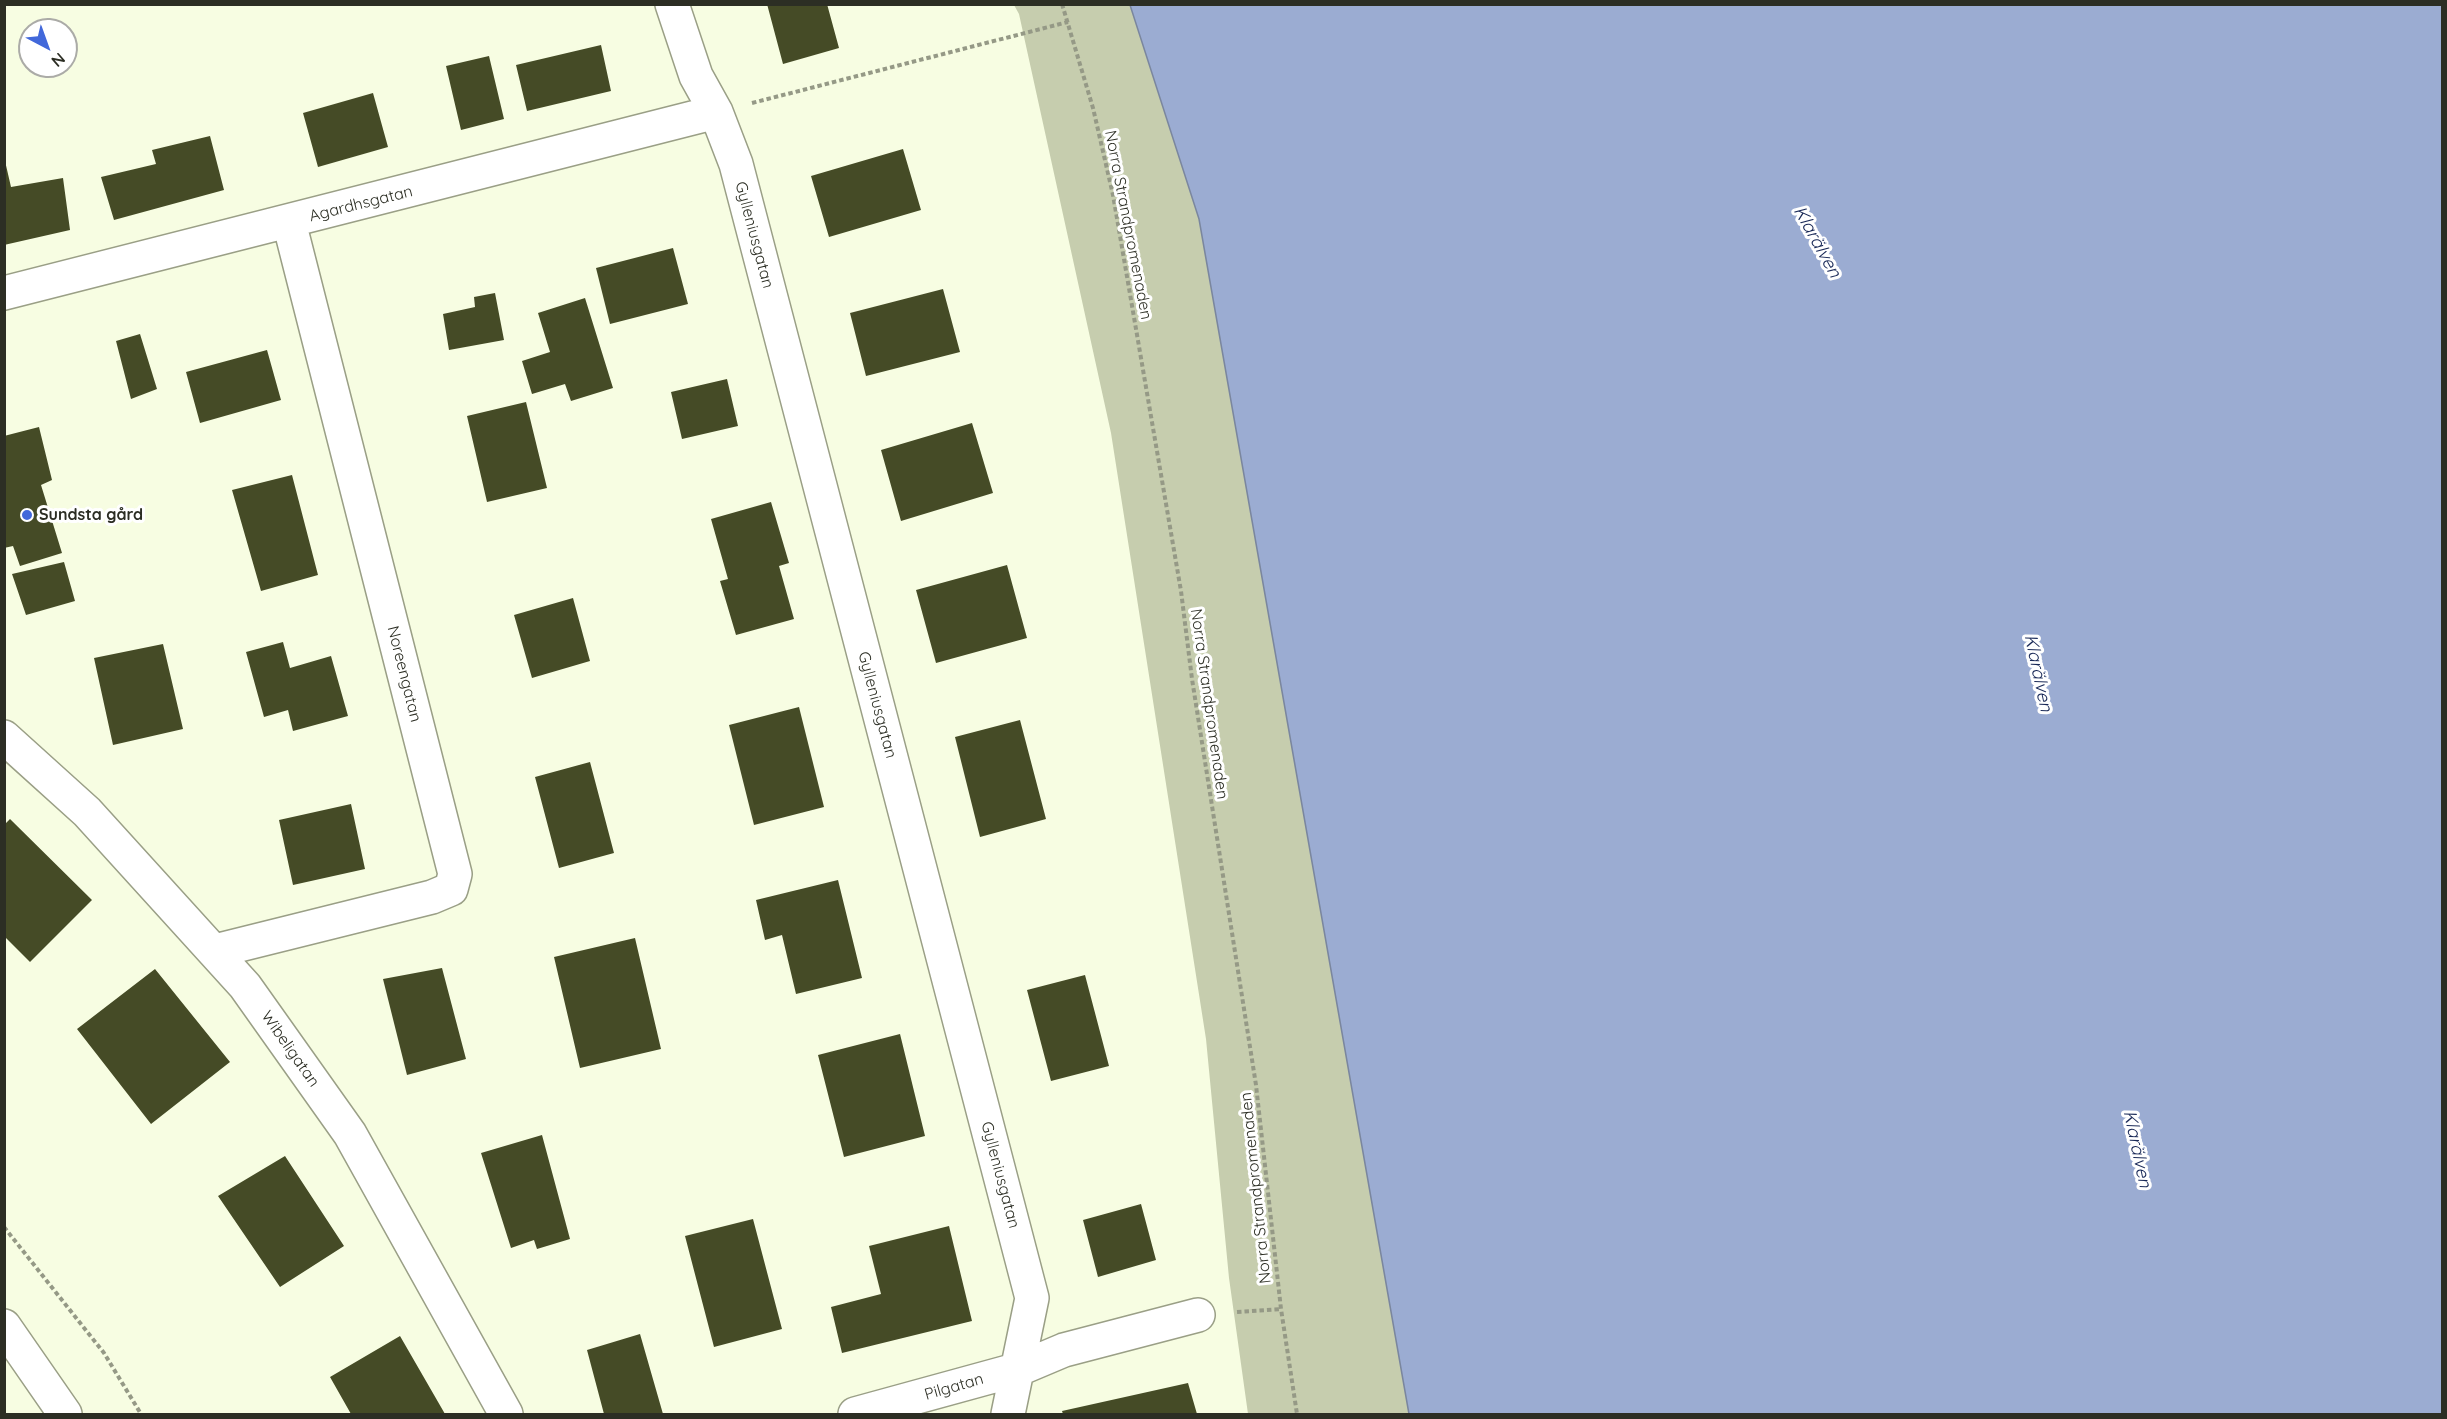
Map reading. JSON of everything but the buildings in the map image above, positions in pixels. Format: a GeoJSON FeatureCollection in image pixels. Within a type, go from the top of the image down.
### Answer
{"type":"FeatureCollection","features":[{"type":"Feature","properties":{"kind":"street","name":"Gylleniusgatan"},"geometry":{"type":"LineString","coordinates":[[672,4],[696,76],[716,112],[736,164],[1032,1298],[1008,1414]]}},
{"type":"Feature","properties":{"kind":"street","name":"Agardhsgatan"},"geometry":{"type":"LineString","coordinates":[[4,294],[716,112]]}},
{"type":"Feature","properties":{"kind":"street","name":"Noreengatan"},"geometry":{"type":"LineString","coordinates":[[215,951],[432,897],[451,889],[455,874],[289,222]]}},
{"type":"Feature","properties":{"kind":"street","name":"Wibeligatan"},"geometry":{"type":"LineString","coordinates":[[4,737],[87,812],[245,986],[350,1134],[506,1414]]}},
{"type":"Feature","properties":{"kind":"street","name":"Pilgatan"},"geometry":{"type":"LineString","coordinates":[[855,1414],[1018,1369],[1064,1350],[1198,1315]]}},
{"type":"Feature","properties":{"kind":"street"},"geometry":{"type":"LineString","coordinates":[[4,1326],[65,1414]]}},
{"type":"Feature","properties":{"kind":"path","name":"Norra Strandpromenaden"},"geometry":{"type":"LineString","coordinates":[[1062,4],[1093,108],[1113,195],[1181,591],[1192,679],[1256,1085],[1281,1309],[1297,1414]]}},
{"type":"Feature","properties":{"kind":"path"},"geometry":{"type":"LineString","coordinates":[[716,112],[1068,22]]}},
{"type":"Feature","properties":{"kind":"path"},"geometry":{"type":"LineString","coordinates":[[4,1227],[104,1353],[141,1414]]}},
{"type":"Feature","properties":{"kind":"path"},"geometry":{"type":"LineString","coordinates":[[1198,1315],[1281,1309]]}},
{"type":"Feature","properties":{"kind":"green space"},"geometry":{"type":"Polygon","coordinates":[[[1014,5],[1130,5],[1199,219],[1409,1414],[1248,1414],[1229,1278],[1206,1039],[1111,433],[1019,14],[1014,5]]]}},
{"type":"Feature","properties":{"kind":"water","name":"Klarälven"},"geometry":{"type":"Polygon","coordinates":[[[1130,5],[2442,5],[2442,1414],[1409,1414],[1199,219],[1130,5]]]}},
{"type":"Feature","properties":{"kind":"place","name":"Sundsta gård"},"geometry":{"type":"Point","coordinates":[27,515]}}]}
